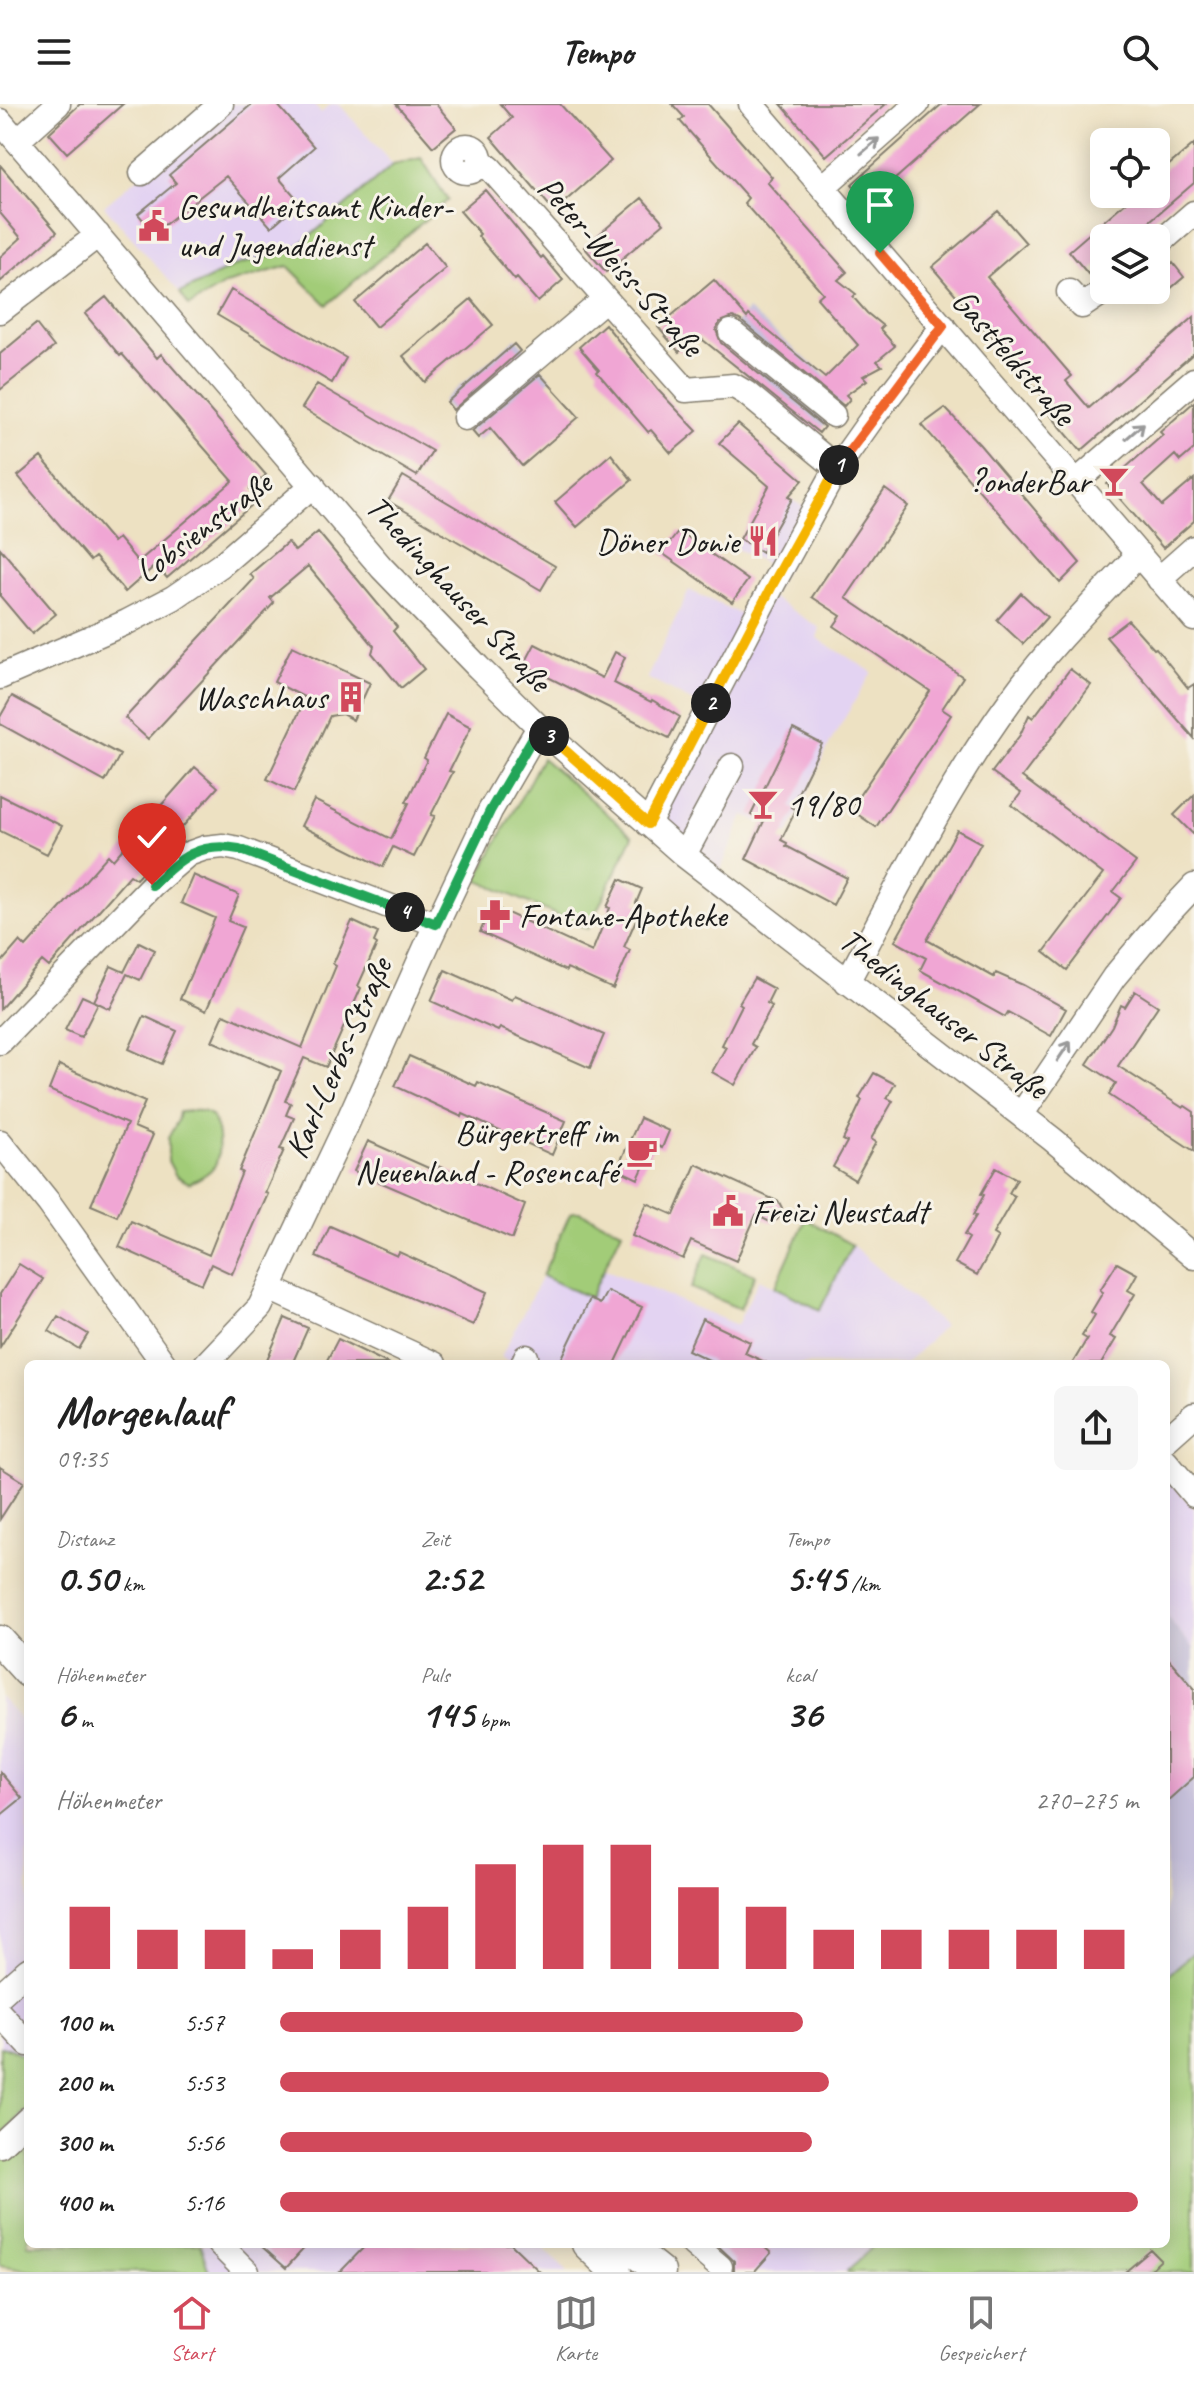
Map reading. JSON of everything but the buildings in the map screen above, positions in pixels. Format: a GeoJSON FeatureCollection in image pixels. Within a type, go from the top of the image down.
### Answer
{"type":"FeatureCollection","features":[{"type":"Feature","properties":{"kind":"main road"},"geometry":{"type":"LineString","coordinates":[[0,1641],[24,1668]]}},
{"type":"Feature","properties":{"kind":"main road"},"geometry":{"type":"LineString","coordinates":[[591,2248],[616,2272]]}},
{"type":"Feature","properties":{"kind":"main road"},"geometry":{"type":"LineString","coordinates":[[630,2248],[660,2272]]}},
{"type":"Feature","properties":{"kind":"street"},"geometry":{"type":"LineString","coordinates":[[17,141],[58,104]]}},
{"type":"Feature","properties":{"kind":"street"},"geometry":{"type":"LineString","coordinates":[[142,173],[221,104]]}},
{"type":"Feature","properties":{"kind":"street","name":"Gastfeldstraße"},"geometry":{"type":"LineString","coordinates":[[751,104],[1194,619]]}},
{"type":"Feature","properties":{"kind":"street"},"geometry":{"type":"LineString","coordinates":[[823,187],[917,104]]}},
{"type":"Feature","properties":{"kind":"street","name":"Thedinghauser Straße"},"geometry":{"type":"LineString","coordinates":[[0,121],[399,586],[539,727],[684,855],[1021,1115],[1194,1257]]}},
{"type":"Feature","properties":{"kind":"street","name":"Peter-Weiss-Straße"},"geometry":{"type":"LineString","coordinates":[[480,160],[686,390],[734,386],[837,468]]}},
{"type":"Feature","properties":{"kind":"street"},"geometry":{"type":"LineString","coordinates":[[1170,234],[1194,213]]}},
{"type":"Feature","properties":{"kind":"street"},"geometry":{"type":"LineString","coordinates":[[0,311],[98,235]]}},
{"type":"Feature","properties":{"kind":"street"},"geometry":{"type":"LineString","coordinates":[[1069,292],[1082,306],[1090,301]]}},
{"type":"Feature","properties":{"kind":"street"},"geometry":{"type":"LineString","coordinates":[[465,418],[604,300]]}},
{"type":"Feature","properties":{"kind":"street"},"geometry":{"type":"LineString","coordinates":[[648,824],[837,468],[943,326]]}},
{"type":"Feature","properties":{"kind":"street"},"geometry":{"type":"LineString","coordinates":[[731,332],[826,409],[795,433]]}},
{"type":"Feature","properties":{"kind":"street"},"geometry":{"type":"LineString","coordinates":[[1076,482],[1194,380]]}},
{"type":"Feature","properties":{"kind":"street","name":"Lobsienstraße"},"geometry":{"type":"LineString","coordinates":[[0,677],[166,602],[204,578],[313,485]]}},
{"type":"Feature","properties":{"kind":"street"},"geometry":{"type":"LineString","coordinates":[[1159,579],[1194,548]]}},
{"type":"Feature","properties":{"kind":"street"},"geometry":{"type":"LineString","coordinates":[[847,982],[947,797],[1010,702],[1070,627],[1139,554]]}},
{"type":"Feature","properties":{"kind":"street","name":"Karl-Lerbs-Straße"},"geometry":{"type":"LineString","coordinates":[[210,1360],[260,1307],[490,811],[539,727]]}},
{"type":"Feature","properties":{"kind":"street"},"geometry":{"type":"LineString","coordinates":[[684,855],[732,766]]}},
{"type":"Feature","properties":{"kind":"street"},"geometry":{"type":"LineString","coordinates":[[0,1042],[152,885],[188,854],[205,848],[223,846],[239,849],[436,924]]}},
{"type":"Feature","properties":{"kind":"street"},"geometry":{"type":"LineString","coordinates":[[1021,1115],[1114,977],[1194,886]]}},
{"type":"Feature","properties":{"kind":"street"},"geometry":{"type":"LineString","coordinates":[[0,1142],[49,1203],[161,1360]]}},
{"type":"Feature","properties":{"kind":"street"},"geometry":{"type":"LineString","coordinates":[[269,1288],[425,1360]]}},
{"type":"Feature","properties":{"kind":"street"},"geometry":{"type":"LineString","coordinates":[[1170,1436],[1194,1415]]}},
{"type":"Feature","properties":{"kind":"street"},"geometry":{"type":"LineString","coordinates":[[1170,1467],[1194,1495]]}},
{"type":"Feature","properties":{"kind":"street"},"geometry":{"type":"LineString","coordinates":[[0,1995],[24,1974]]}},
{"type":"Feature","properties":{"kind":"street"},"geometry":{"type":"LineString","coordinates":[[0,2014],[24,2040]]}},
{"type":"Feature","properties":{"kind":"street"},"geometry":{"type":"LineString","coordinates":[[0,2145],[24,2123]]}},
{"type":"Feature","properties":{"kind":"street"},"geometry":{"type":"LineString","coordinates":[[223,2248],[247,2272]]}},
{"type":"Feature","properties":{"kind":"street"},"geometry":{"type":"LineString","coordinates":[[698,2248],[720,2267]]}},
{"type":"Feature","properties":{"kind":"shaded area"},"geometry":{"type":"Polygon","coordinates":[[[226,104],[313,104],[321,113],[331,104],[339,104],[393,165],[294,250],[237,265],[180,293],[104,206],[226,104]]]}},
{"type":"Feature","properties":{"kind":"shaded area"},"geometry":{"type":"Polygon","coordinates":[[[748,310],[849,395],[816,435],[714,348],[748,310]]]}},
{"type":"Feature","properties":{"kind":"shaded area"},"geometry":{"type":"Polygon","coordinates":[[[516,338],[551,379],[478,441],[442,401],[516,338]]]}},
{"type":"Feature","properties":{"kind":"shaded area"},"geometry":{"type":"Polygon","coordinates":[[[768,489],[815,514],[771,597],[820,628],[817,638],[872,672],[831,741],[788,835],[744,815],[718,876],[645,815],[699,705],[647,678],[689,590],[740,614],[767,564],[735,548],[768,489]]]}},
{"type":"Feature","properties":{"kind":"shaded area"},"geometry":{"type":"Polygon","coordinates":[[[852,1245],[944,1326],[909,1360],[507,1360],[501,1357],[542,1276],[590,1298],[604,1269],[737,1325],[759,1279],[821,1310],[852,1245]]]}},
{"type":"Feature","properties":{"kind":"shaded area"},"geometry":{"type":"Polygon","coordinates":[[[1170,1480],[1194,1509],[1194,1649],[1170,1621],[1170,1480]]]}},
{"type":"Feature","properties":{"kind":"shaded area"},"geometry":{"type":"Polygon","coordinates":[[[1170,1621],[1194,1649],[1194,1952],[1170,1973],[1170,1621]]]}},
{"type":"Feature","properties":{"kind":"shaded area"},"geometry":{"type":"Polygon","coordinates":[[[0,1697],[24,1723],[24,2248],[543,2248],[568,2272],[39,2272],[0,2265],[0,1697]]]}},
{"type":"Feature","properties":{"kind":"shaded area"},"geometry":{"type":"Polygon","coordinates":[[[686,2248],[872,2248],[846,2272],[712,2272],[686,2248]]]}},
{"type":"Feature","properties":{"kind":"green space"},"geometry":{"type":"Polygon","coordinates":[[[421,158],[448,200],[327,305],[288,266],[226,284],[189,306],[180,293],[237,265],[294,250],[393,165],[421,158]]]}},
{"type":"Feature","properties":{"kind":"green space"},"geometry":{"type":"Polygon","coordinates":[[[542,758],[633,836],[588,929],[477,880],[542,758]]]}},
{"type":"Feature","properties":{"kind":"green space"},"geometry":{"type":"Polygon","coordinates":[[[199,1111],[210,1115],[218,1136],[215,1165],[204,1176],[189,1183],[176,1176],[168,1161],[168,1138],[179,1112],[199,1111]]]}},
{"type":"Feature","properties":{"kind":"green space"},"geometry":{"type":"Polygon","coordinates":[[[574,1212],[622,1231],[590,1298],[542,1276],[570,1214],[574,1212]]]}},
{"type":"Feature","properties":{"kind":"green space"},"geometry":{"type":"Polygon","coordinates":[[[806,1219],[852,1245],[820,1310],[775,1287],[806,1219]]]}},
{"type":"Feature","properties":{"kind":"green space"},"geometry":{"type":"Polygon","coordinates":[[[706,1254],[755,1275],[740,1309],[691,1288],[706,1254]]]}},
{"type":"Feature","properties":{"kind":"green space"},"geometry":{"type":"Polygon","coordinates":[[[1194,1952],[1194,2272],[847,2271],[872,2248],[1170,2248],[1170,1973],[1194,1952]]]}},
{"type":"Feature","properties":{"kind":"green space"},"geometry":{"type":"Polygon","coordinates":[[[0,2047],[16,2051],[24,2057],[24,2112],[0,2138],[0,2047]]]}},
{"type":"Feature","properties":{"kind":"green space"},"geometry":{"type":"Polygon","coordinates":[[[24,2129],[24,2248],[201,2248],[209,2272],[39,2272],[0,2265],[0,2150],[24,2129]]]}},
{"type":"Feature","properties":{"kind":"place","name":"Gesundheitsamt Kinder- und Jugenddienst"},"geometry":{"type":"Point","coordinates":[154,226]}},
{"type":"Feature","properties":{"kind":"place","name":"?onderBar"},"geometry":{"type":"Point","coordinates":[1114,481]}},
{"type":"Feature","properties":{"kind":"place","name":"Döner Donie"},"geometry":{"type":"Point","coordinates":[763,541]}},
{"type":"Feature","properties":{"kind":"place","name":"Waschhaus"},"geometry":{"type":"Point","coordinates":[351,697]}},
{"type":"Feature","properties":{"kind":"place","name":"19/80"},"geometry":{"type":"Point","coordinates":[763,804]}},
{"type":"Feature","properties":{"kind":"place","name":"Fontane-Apotheke"},"geometry":{"type":"Point","coordinates":[495,915]}},
{"type":"Feature","properties":{"kind":"place","name":"Bürgertreff im Neuenland - Rosencafé"},"geometry":{"type":"Point","coordinates":[642,1152]}},
{"type":"Feature","properties":{"kind":"place","name":"Freizi Neustadt"},"geometry":{"type":"Point","coordinates":[728,1211]}},
{"type":"Feature","properties":{"kind":"route"},"geometry":{"type":"LineString","coordinates":[[152,885],[188,854],[223,846],[239,849],[436,924],[490,811],[539,727],[648,824],[837,468],[943,326],[880,253]]}}]}
